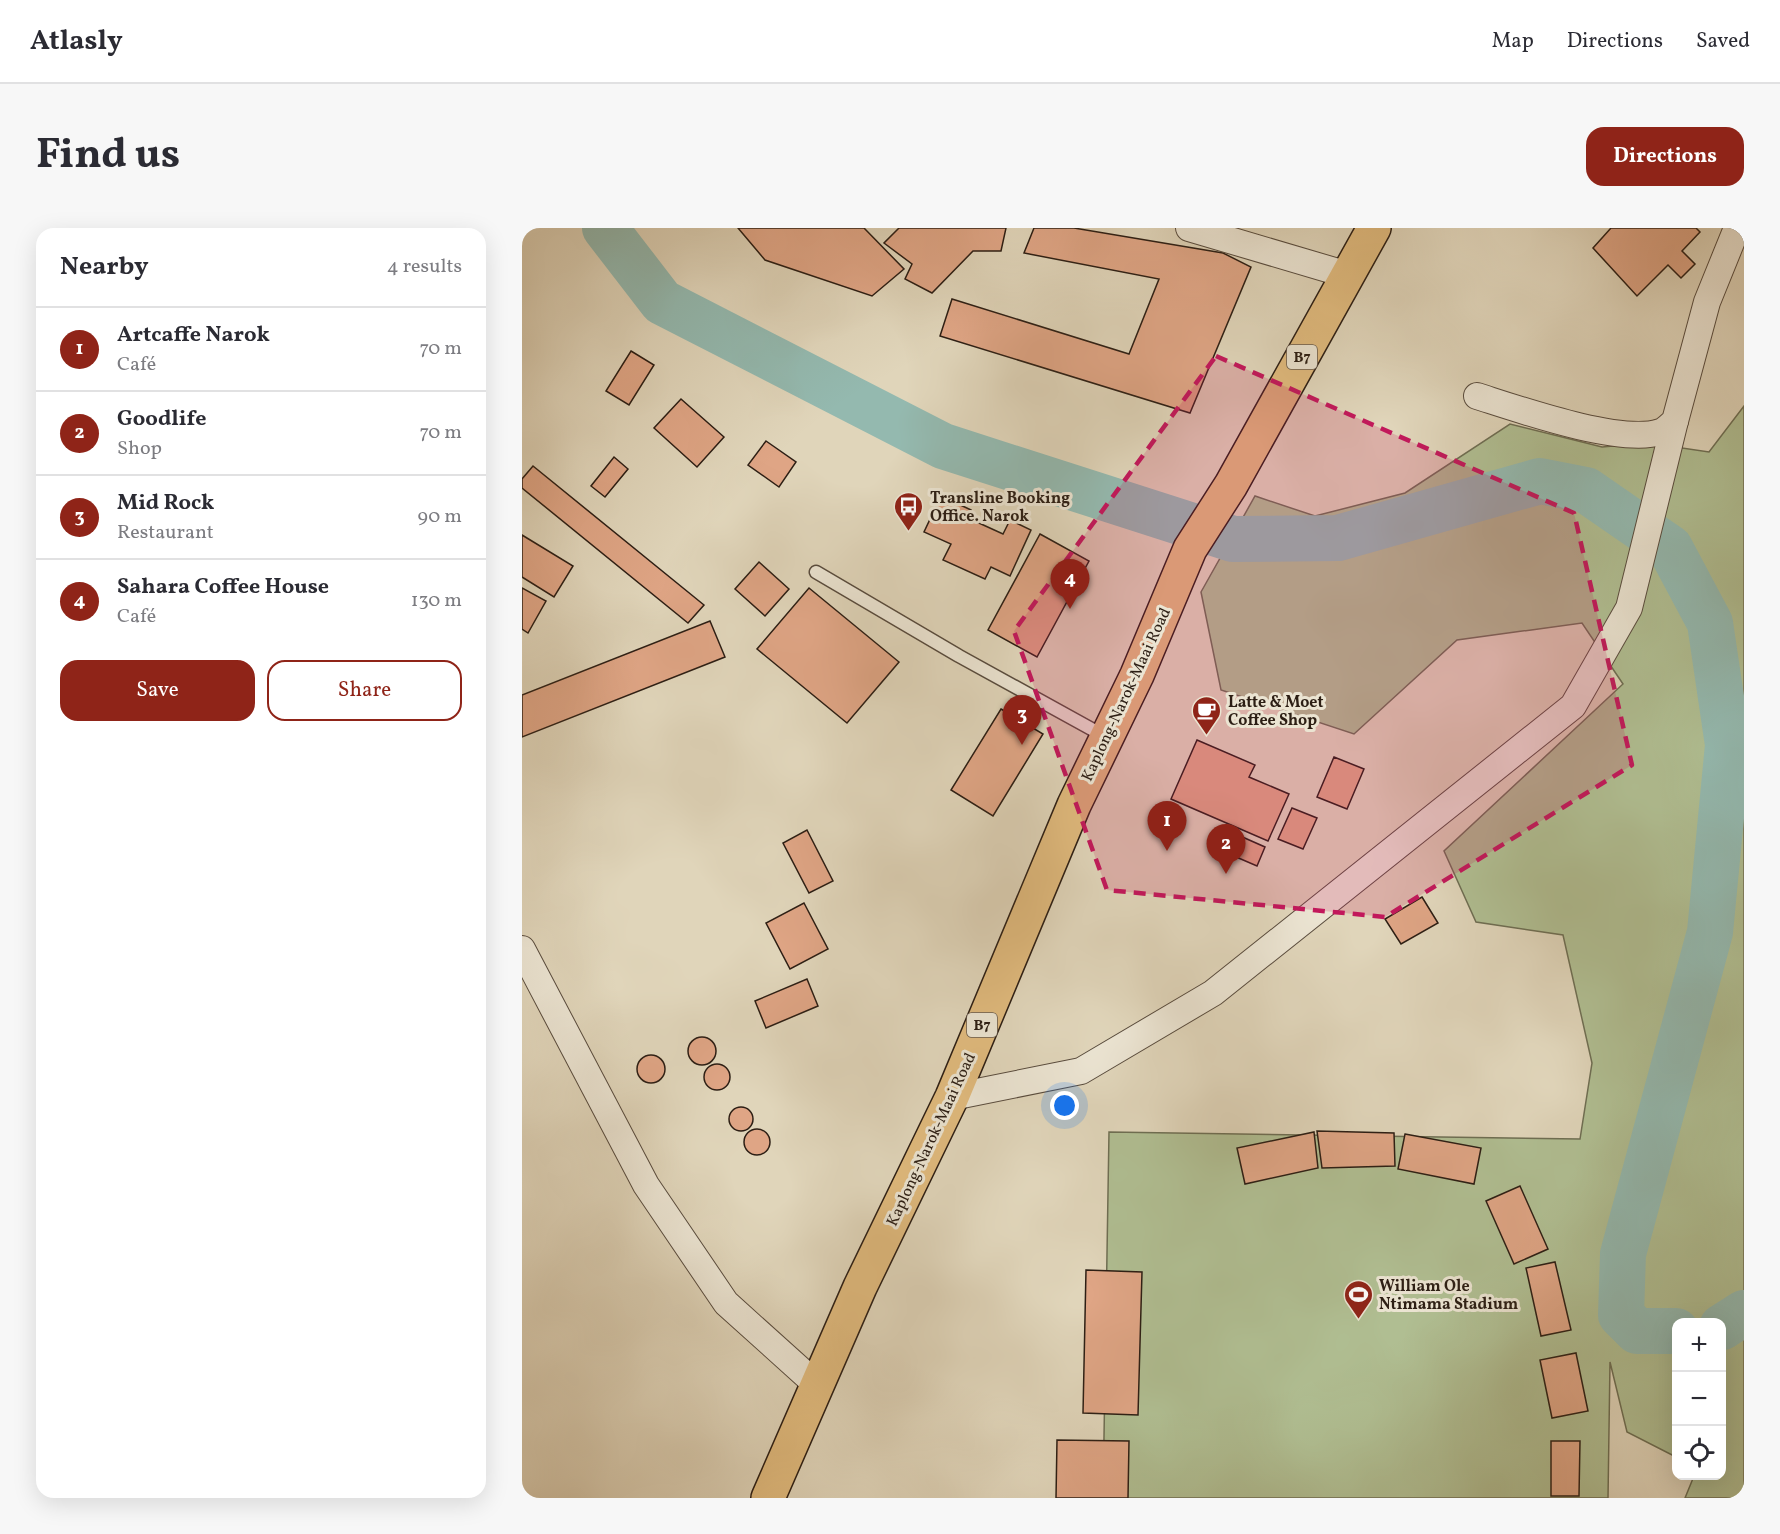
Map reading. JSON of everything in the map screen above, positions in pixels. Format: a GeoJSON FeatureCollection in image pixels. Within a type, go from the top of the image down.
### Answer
{"type":"FeatureCollection","features":[{"type":"Feature","properties":{"kind":"highway","name":"B7"},"geometry":{"type":"LineString","coordinates":[[1348,275],[1374,228]]}},
{"type":"Feature","properties":{"kind":"highway","name":"Kaplong-Narok-Maai Road"},"geometry":{"type":"LineString","coordinates":[[768,1498],[860,1287],[952,1097],[1074,805],[1137,675],[1190,549],[1231,485],[1348,275]]}},
{"type":"Feature","properties":{"kind":"street"},"geometry":{"type":"LineString","coordinates":[[1189,228],[1348,275]]}},
{"type":"Feature","properties":{"kind":"street"},"geometry":{"type":"LineString","coordinates":[[952,1097],[1081,1071],[1213,993],[1573,706],[1629,608],[1707,302],[1737,228]]}},
{"type":"Feature","properties":{"kind":"street"},"geometry":{"type":"LineString","coordinates":[[1478,396],[1558,422],[1628,434],[1661,432],[1675,421]]}},
{"type":"Feature","properties":{"kind":"street"},"geometry":{"type":"LineString","coordinates":[[522,949],[646,1185],[726,1303],[817,1385],[823,1375]]}},
{"type":"Feature","properties":{"kind":"lane"},"geometry":{"type":"LineString","coordinates":[[816,572],[959,656],[1107,738]]}},
{"type":"Feature","properties":{"kind":"highlighted area"},"geometry":{"type":"Polygon","coordinates":[[[1216,356],[1574,513],[1632,765],[1385,917],[1107,890],[1014,631],[1216,356]]]}},
{"type":"Feature","properties":{"kind":"green space"},"geometry":{"type":"Polygon","coordinates":[[[1744,406],[1744,1498],[1685,1498],[1692,1480],[1726,1480],[1726,1318],[1672,1318],[1672,1455],[1627,1432],[1610,1362],[1608,1498],[1103,1498],[1109,1132],[1580,1139],[1592,1063],[1563,935],[1476,922],[1444,851],[1623,684],[1582,623],[1457,640],[1354,734],[1221,690],[1201,592],[1255,496],[1315,516],[1405,493],[1510,424],[1602,447],[1648,443],[1709,452],[1744,406]]]}},
{"type":"Feature","properties":{"kind":"building"},"geometry":{"type":"Polygon","coordinates":[[[738,228],[864,228],[904,269],[872,296],[765,260],[738,228]]]}},
{"type":"Feature","properties":{"kind":"building"},"geometry":{"type":"Polygon","coordinates":[[[899,228],[1006,228],[1001,251],[973,251],[932,293],[905,279],[912,264],[884,243],[899,228]]]}},
{"type":"Feature","properties":{"kind":"building"},"geometry":{"type":"Polygon","coordinates":[[[1034,228],[1074,228],[1223,253],[1251,267],[1190,413],[940,336],[952,299],[1129,354],[1159,279],[1024,253],[1034,228]]]}},
{"type":"Feature","properties":{"kind":"building"},"geometry":{"type":"Polygon","coordinates":[[[1611,228],[1696,228],[1700,232],[1682,251],[1695,264],[1681,278],[1668,265],[1637,296],[1593,248],[1611,228]]]}},
{"type":"Feature","properties":{"kind":"building"},"geometry":{"type":"Polygon","coordinates":[[[631,351],[654,365],[629,405],[606,391],[631,351]]]}},
{"type":"Feature","properties":{"kind":"building"},"geometry":{"type":"Polygon","coordinates":[[[681,399],[724,437],[697,467],[654,428],[681,399]]]}},
{"type":"Feature","properties":{"kind":"building"},"geometry":{"type":"Polygon","coordinates":[[[766,441],[796,462],[779,487],[748,465],[766,441]]]}},
{"type":"Feature","properties":{"kind":"building"},"geometry":{"type":"Polygon","coordinates":[[[614,457],[628,469],[605,497],[591,486],[614,457]]]}},
{"type":"Feature","properties":{"kind":"building"},"geometry":{"type":"Polygon","coordinates":[[[533,466],[704,605],[688,623],[522,488],[522,479],[533,466]]]}},
{"type":"Feature","properties":{"kind":"building"},"geometry":{"type":"Polygon","coordinates":[[[941,496],[971,510],[968,518],[1003,534],[1010,520],[1031,530],[1010,576],[991,567],[985,579],[943,560],[951,544],[924,532],[941,496]]]}},
{"type":"Feature","properties":{"kind":"building"},"geometry":{"type":"Polygon","coordinates":[[[1040,534],[1089,561],[1037,657],[988,630],[1040,534]]]}},
{"type":"Feature","properties":{"kind":"building"},"geometry":{"type":"Polygon","coordinates":[[[522,535],[573,566],[554,597],[522,577],[522,535]]]}},
{"type":"Feature","properties":{"kind":"building"},"geometry":{"type":"Polygon","coordinates":[[[759,562],[789,589],[765,616],[735,589],[759,562]]]}},
{"type":"Feature","properties":{"kind":"building"},"geometry":{"type":"Polygon","coordinates":[[[522,588],[546,601],[528,633],[522,629],[522,588]]]}},
{"type":"Feature","properties":{"kind":"building"},"geometry":{"type":"Polygon","coordinates":[[[809,588],[899,662],[847,723],[757,649],[809,588]]]}},
{"type":"Feature","properties":{"kind":"building"},"geometry":{"type":"Polygon","coordinates":[[[710,621],[725,657],[522,737],[522,695],[710,621]]]}},
{"type":"Feature","properties":{"kind":"building"},"geometry":{"type":"Polygon","coordinates":[[[1001,709],[1043,734],[993,816],[951,790],[1001,709]]]}},
{"type":"Feature","properties":{"kind":"building"},"geometry":{"type":"Polygon","coordinates":[[[1197,740],[1255,765],[1249,777],[1289,794],[1268,841],[1171,799],[1197,740]]]}},
{"type":"Feature","properties":{"kind":"building"},"geometry":{"type":"Polygon","coordinates":[[[1334,757],[1364,769],[1347,809],[1317,797],[1334,757]]]}},
{"type":"Feature","properties":{"kind":"building"},"geometry":{"type":"Polygon","coordinates":[[[1292,808],[1317,818],[1303,849],[1278,839],[1292,808]]]}},
{"type":"Feature","properties":{"kind":"building"},"geometry":{"type":"Polygon","coordinates":[[[1222,828],[1265,847],[1257,866],[1213,847],[1222,828]]]}},
{"type":"Feature","properties":{"kind":"building"},"geometry":{"type":"Polygon","coordinates":[[[807,830],[833,881],[809,893],[783,843],[807,830]]]}},
{"type":"Feature","properties":{"kind":"building"},"geometry":{"type":"Polygon","coordinates":[[[1422,897],[1438,923],[1401,944],[1385,919],[1422,897]]]}},
{"type":"Feature","properties":{"kind":"building"},"geometry":{"type":"Polygon","coordinates":[[[804,903],[828,949],[790,969],[766,923],[804,903]]]}},
{"type":"Feature","properties":{"kind":"building"},"geometry":{"type":"Polygon","coordinates":[[[807,979],[818,1006],[766,1028],[755,1001],[807,979]]]}},
{"type":"Feature","properties":{"kind":"building"},"geometry":{"type":"Polygon","coordinates":[[[702,1037],[712,1041],[716,1051],[712,1061],[702,1065],[692,1061],[688,1051],[692,1041],[702,1037]]]}},
{"type":"Feature","properties":{"kind":"building"},"geometry":{"type":"Polygon","coordinates":[[[651,1055],[661,1059],[665,1069],[661,1079],[651,1083],[641,1079],[637,1069],[641,1059],[651,1055]]]}},
{"type":"Feature","properties":{"kind":"building"},"geometry":{"type":"Polygon","coordinates":[[[717,1064],[726,1068],[730,1077],[726,1086],[717,1090],[708,1086],[704,1077],[708,1068],[717,1064]]]}},
{"type":"Feature","properties":{"kind":"building"},"geometry":{"type":"Polygon","coordinates":[[[741,1107],[749,1111],[753,1119],[749,1127],[741,1131],[733,1127],[729,1119],[733,1111],[741,1107]]]}},
{"type":"Feature","properties":{"kind":"building"},"geometry":{"type":"Polygon","coordinates":[[[757,1129],[766,1133],[770,1142],[766,1151],[757,1155],[748,1151],[744,1142],[748,1133],[757,1129]]]}},
{"type":"Feature","properties":{"kind":"building"},"geometry":{"type":"Polygon","coordinates":[[[1317,1131],[1394,1133],[1395,1166],[1322,1168],[1317,1131]]]}},
{"type":"Feature","properties":{"kind":"building"},"geometry":{"type":"Polygon","coordinates":[[[1314,1132],[1318,1168],[1245,1184],[1237,1148],[1314,1132]]]}},
{"type":"Feature","properties":{"kind":"building"},"geometry":{"type":"Polygon","coordinates":[[[1405,1134],[1481,1148],[1474,1184],[1398,1169],[1405,1134]]]}},
{"type":"Feature","properties":{"kind":"building"},"geometry":{"type":"Polygon","coordinates":[[[1520,1186],[1548,1249],[1514,1264],[1486,1201],[1520,1186]]]}},
{"type":"Feature","properties":{"kind":"building"},"geometry":{"type":"Polygon","coordinates":[[[1555,1262],[1571,1330],[1541,1336],[1526,1268],[1555,1262]]]}},
{"type":"Feature","properties":{"kind":"building"},"geometry":{"type":"Polygon","coordinates":[[[1086,1270],[1142,1272],[1138,1415],[1083,1413],[1086,1270]]]}},
{"type":"Feature","properties":{"kind":"building"},"geometry":{"type":"Polygon","coordinates":[[[1576,1353],[1588,1411],[1552,1418],[1540,1360],[1576,1353]]]}},
{"type":"Feature","properties":{"kind":"building"},"geometry":{"type":"Polygon","coordinates":[[[1057,1440],[1129,1441],[1128,1498],[1056,1498],[1057,1440]]]}},
{"type":"Feature","properties":{"kind":"building"},"geometry":{"type":"Polygon","coordinates":[[[1551,1441],[1580,1441],[1579,1496],[1551,1496],[1551,1441]]]}},
{"type":"Feature","properties":{"kind":"waterway"},"geometry":{"type":"LineString","coordinates":[[605,228],[662,302],[943,446],[1233,539],[1338,538],[1540,481],[1586,490],[1670,548],[1710,623],[1728,745],[1710,932],[1623,1254],[1621,1315],[1637,1331],[1672,1331]]}},
{"type":"Feature","properties":{"kind":"waterway"},"geometry":{"type":"LineString","coordinates":[[1726,1324],[1744,1313]]}},
{"type":"Feature","properties":{"kind":"place","name":"Transline Booking Office. Narok"},"geometry":{"type":"Point","coordinates":[909,532]}},
{"type":"Feature","properties":{"kind":"place","name":"Sahara Coffee House"},"geometry":{"type":"Point","coordinates":[1070,609]}},
{"type":"Feature","properties":{"kind":"place","name":"Latte & Moet Coffee Shop"},"geometry":{"type":"Point","coordinates":[1207,736]}},
{"type":"Feature","properties":{"kind":"place","name":"Mid Rock"},"geometry":{"type":"Point","coordinates":[1022,745]}},
{"type":"Feature","properties":{"kind":"place","name":"Artcaffe Narok"},"geometry":{"type":"Point","coordinates":[1167,851]}},
{"type":"Feature","properties":{"kind":"place","name":"Goodlife"},"geometry":{"type":"Point","coordinates":[1226,874]}},
{"type":"Feature","properties":{"kind":"place","name":"William Ole Ntimama Stadium"},"geometry":{"type":"Point","coordinates":[1358,1320]}}]}
